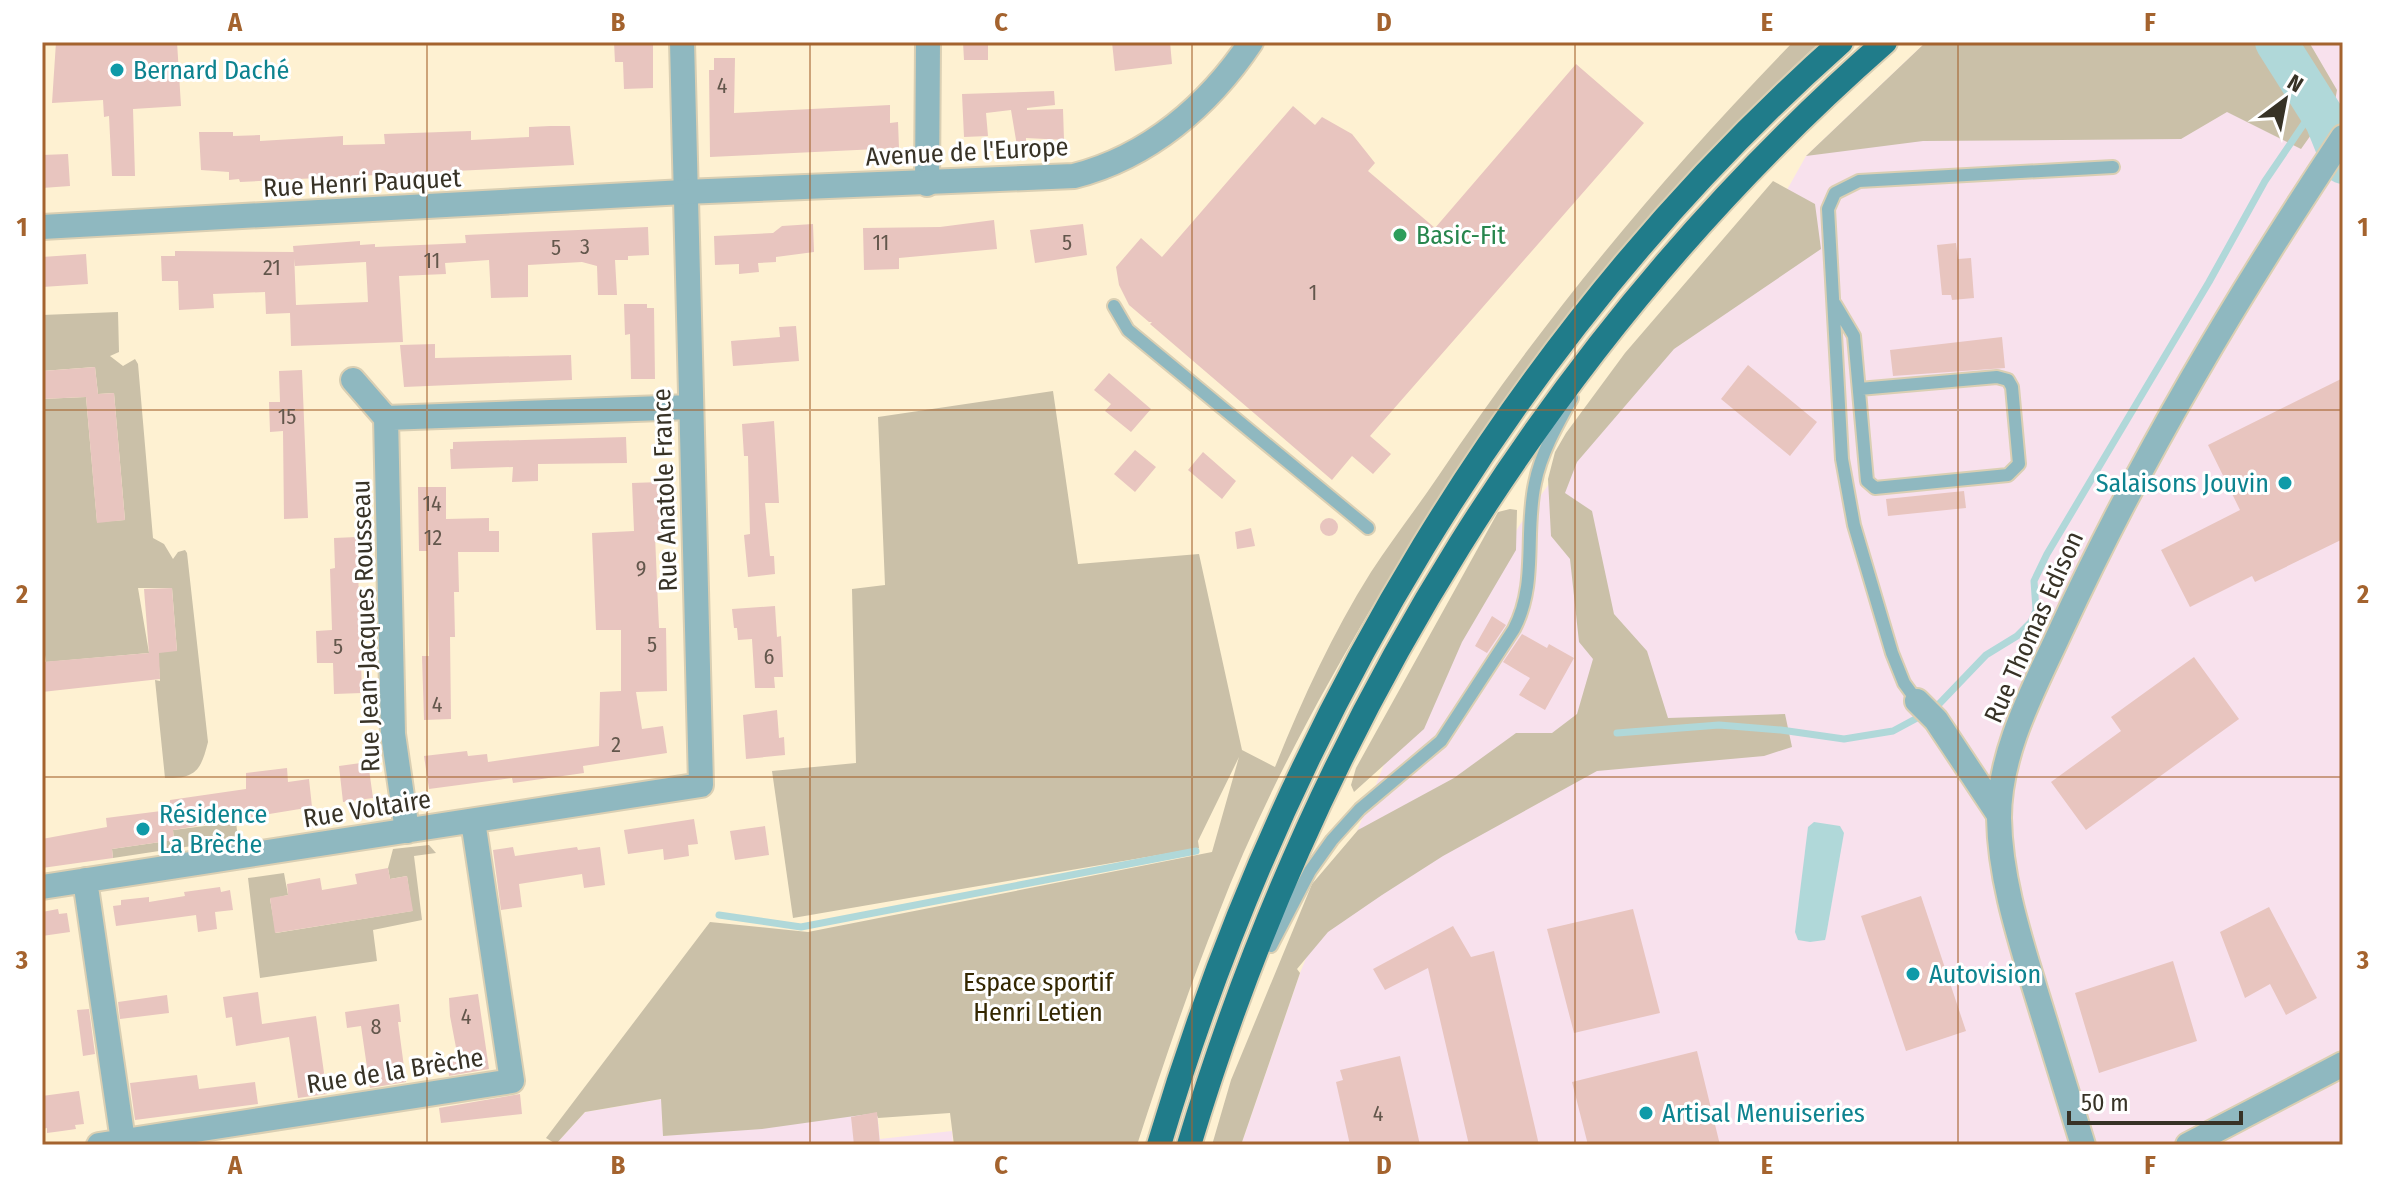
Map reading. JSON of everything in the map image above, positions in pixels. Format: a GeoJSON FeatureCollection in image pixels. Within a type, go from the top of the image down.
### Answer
{"type":"FeatureCollection","features":[{"type":"Feature","properties":{"kind":"highway"},"geometry":{"type":"LineString","coordinates":[[1159,1145],[1183,1065],[1227,941],[1283,809],[1345,684],[1420,553],[1498,433],[1625,267],[1739,141],[1841,42]]}},
{"type":"Feature","properties":{"kind":"highway"},"geometry":{"type":"LineString","coordinates":[[1189,1145],[1225,1033],[1274,903],[1329,780],[1370,699],[1435,585],[1529,440],[1609,334],[1721,202],[1814,107],[1885,42]]}},
{"type":"Feature","properties":{"kind":"street","name":"Rue Anatole France"},"geometry":{"type":"LineString","coordinates":[[682,42],[701,785]]}},
{"type":"Feature","properties":{"kind":"street"},"geometry":{"type":"LineString","coordinates":[[927,184],[928,42]]}},
{"type":"Feature","properties":{"kind":"street","name":"Avenue de l'Europe"},"geometry":{"type":"LineString","coordinates":[[684,192],[1074,176],[1110,164],[1157,139],[1187,117],[1219,87],[1251,42]]}},
{"type":"Feature","properties":{"kind":"street","name":"Rue Thomas Edison"},"geometry":{"type":"LineString","coordinates":[[2083,1145],[2016,925],[2004,871],[1999,815],[2003,779],[2019,722],[2151,448],[2211,343],[2343,137]]}},
{"type":"Feature","properties":{"kind":"street","name":"Rue Henri Pauquet"},"geometry":{"type":"LineString","coordinates":[[42,227],[684,192]]}},
{"type":"Feature","properties":{"kind":"street"},"geometry":{"type":"LineString","coordinates":[[353,380],[386,418],[691,407]]}},
{"type":"Feature","properties":{"kind":"street","name":"Rue Jean-Jacques Rousseau"},"geometry":{"type":"LineString","coordinates":[[386,418],[393,734],[407,831]]}},
{"type":"Feature","properties":{"kind":"street"},"geometry":{"type":"LineString","coordinates":[[1917,701],[1936,720],[1999,815]]}},
{"type":"Feature","properties":{"kind":"street","name":"Rue Voltaire"},"geometry":{"type":"LineString","coordinates":[[42,887],[701,785]]}},
{"type":"Feature","properties":{"kind":"street","name":"Rue de la Brèche"},"geometry":{"type":"LineString","coordinates":[[85,880],[116,1144],[512,1081],[473,821]]}},
{"type":"Feature","properties":{"kind":"street"},"geometry":{"type":"LineString","coordinates":[[2188,1145],[2343,1064]]}},
{"type":"Feature","properties":{"kind":"lane"},"geometry":{"type":"LineString","coordinates":[[1917,701],[1904,683],[1892,653],[1854,525],[1842,459],[1836,424],[1828,209],[1835,193],[1859,181],[2113,167]]}},
{"type":"Feature","properties":{"kind":"lane"},"geometry":{"type":"LineString","coordinates":[[1833,301],[1854,336],[1867,481],[1875,488],[2008,475],[2019,464],[2012,387],[2008,380],[1997,377],[1859,389]]}},
{"type":"Feature","properties":{"kind":"lane"},"geometry":{"type":"LineString","coordinates":[[1114,306],[1128,330],[1368,528]]}},
{"type":"Feature","properties":{"kind":"lane"},"geometry":{"type":"LineString","coordinates":[[1225,1033],[1320,856],[1360,809],[1441,741],[1514,629],[1522,614],[1529,585],[1533,498],[1538,472],[1558,423],[1609,334]]}},
{"type":"Feature","properties":{"kind":"shaded area"},"geometry":{"type":"Polygon","coordinates":[[[1926,42],[2343,42],[2343,1145],[1241,1145],[1300,973],[1387,757],[1519,526],[1636,362],[1765,229],[1806,156],[1926,42]]]}},
{"type":"Feature","properties":{"kind":"shaded area"},"geometry":{"type":"Polygon","coordinates":[[[662,1099],[663,1136],[877,1112],[880,1139],[952,1131],[953,1145],[555,1145],[585,1112],[662,1099]]]}},
{"type":"Feature","properties":{"kind":"green space","name":"Espace sportif Henri Letien"},"geometry":{"type":"Polygon","coordinates":[[[1793,42],[1820,42],[1693,169],[1579,303],[1474,446],[1378,597],[1312,713],[1252,833],[1196,972],[1137,1145],[954,1145],[950,1113],[878,1118],[876,1113],[762,1129],[663,1136],[661,1099],[585,1112],[556,1144],[546,1138],[710,922],[808,932],[1212,852],[1239,757],[1198,841],[1199,848],[793,918],[772,771],[856,763],[852,589],[885,585],[878,417],[1053,391],[1078,564],[1199,554],[1242,750],[1275,767],[1318,668],[1357,595],[1519,361],[1650,198],[1793,42]]]}},
{"type":"Feature","properties":{"kind":"green space"},"geometry":{"type":"Polygon","coordinates":[[[1926,42],[2309,42],[2337,90],[2335,101],[2301,149],[2227,112],[2181,139],[1923,141],[1806,156],[1926,42]]]}},
{"type":"Feature","properties":{"kind":"green space"},"geometry":{"type":"Polygon","coordinates":[[[1773,181],[1815,204],[1821,249],[1674,349],[1577,462],[1565,493],[1592,511],[1614,614],[1647,651],[1668,718],[1785,714],[1792,747],[1764,756],[1597,771],[1443,856],[1328,932],[1297,969],[1300,973],[1241,1145],[1212,1145],[1231,1080],[1312,884],[1358,830],[1454,778],[1516,733],[1552,733],[1577,714],[1593,659],[1579,642],[1570,559],[1551,536],[1548,479],[1555,452],[1625,353],[1773,181]]]}},
{"type":"Feature","properties":{"kind":"green space"},"geometry":{"type":"Polygon","coordinates":[[[118,312],[119,352],[110,356],[123,366],[135,359],[138,364],[153,538],[164,544],[173,559],[178,552],[185,550],[187,553],[208,742],[196,771],[184,777],[165,778],[155,680],[160,681],[158,651],[177,651],[172,588],[138,588],[149,653],[46,662],[42,633],[42,399],[86,397],[97,522],[125,520],[114,393],[98,394],[95,367],[42,371],[42,315],[118,312]]]}},
{"type":"Feature","properties":{"kind":"green space"},"geometry":{"type":"Polygon","coordinates":[[[1517,510],[1516,550],[1462,642],[1424,729],[1354,792],[1351,785],[1356,768],[1498,512],[1517,510]]]}},
{"type":"Feature","properties":{"kind":"green space"},"geometry":{"type":"Polygon","coordinates":[[[236,822],[238,839],[113,858],[112,849],[174,840],[173,830],[236,822]]]}},
{"type":"Feature","properties":{"kind":"green space"},"geometry":{"type":"Polygon","coordinates":[[[429,845],[436,853],[414,856],[422,920],[373,930],[377,961],[260,978],[248,878],[284,873],[288,895],[270,899],[276,933],[412,911],[407,876],[390,879],[388,868],[393,849],[429,845]]]}},
{"type":"Feature","properties":{"kind":"water"},"geometry":{"type":"Polygon","coordinates":[[[1814,822],[1840,826],[1844,833],[1825,940],[1810,942],[1798,940],[1795,932],[1808,827],[1814,822]]]}},
{"type":"Feature","properties":{"kind":"building","name":"Bernard Daché"},"geometry":{"type":"Polygon","coordinates":[[[56,42],[177,42],[181,106],[133,109],[135,176],[112,176],[109,116],[104,117],[103,100],[52,103],[56,42]]]}},
{"type":"Feature","properties":{"kind":"building"},"geometry":{"type":"Polygon","coordinates":[[[614,42],[653,42],[653,88],[624,89],[623,62],[615,62],[614,42]]]}},
{"type":"Feature","properties":{"kind":"building"},"geometry":{"type":"Polygon","coordinates":[[[963,42],[988,42],[988,60],[964,60],[963,42]]]}},
{"type":"Feature","properties":{"kind":"building"},"geometry":{"type":"Polygon","coordinates":[[[1112,42],[1170,42],[1172,64],[1115,71],[1112,42]]]}},
{"type":"Feature","properties":{"kind":"building"},"geometry":{"type":"Polygon","coordinates":[[[714,58],[735,58],[734,113],[890,105],[890,123],[898,122],[899,148],[710,157],[709,70],[714,70],[714,58]]]}},
{"type":"Feature","properties":{"kind":"building"},"geometry":{"type":"Polygon","coordinates":[[[1576,64],[1644,123],[1370,436],[1391,454],[1373,474],[1352,456],[1332,480],[1129,305],[1119,285],[1116,267],[1141,238],[1162,257],[1293,106],[1315,125],[1322,117],[1352,134],[1375,163],[1368,171],[1435,228],[1576,64]]]}},
{"type":"Feature","properties":{"kind":"building"},"geometry":{"type":"Polygon","coordinates":[[[1054,91],[1055,105],[1027,110],[1063,109],[1064,140],[1026,138],[1026,145],[1017,146],[1011,110],[986,113],[988,136],[964,137],[962,94],[1054,91]]]}},
{"type":"Feature","properties":{"kind":"building"},"geometry":{"type":"Polygon","coordinates":[[[570,126],[574,165],[240,182],[239,179],[229,180],[229,172],[201,170],[199,132],[260,135],[260,141],[343,136],[343,145],[385,144],[384,134],[471,131],[471,140],[529,137],[529,127],[570,126]]]}},
{"type":"Feature","properties":{"kind":"building"},"geometry":{"type":"Polygon","coordinates":[[[68,154],[70,186],[42,188],[42,155],[68,154]]]}},
{"type":"Feature","properties":{"kind":"building"},"geometry":{"type":"Polygon","coordinates":[[[994,220],[997,249],[899,258],[899,269],[864,270],[863,228],[940,227],[994,220]]]}},
{"type":"Feature","properties":{"kind":"building"},"geometry":{"type":"Polygon","coordinates":[[[813,224],[814,252],[776,257],[776,262],[758,263],[759,272],[739,274],[739,264],[715,265],[714,236],[773,233],[782,226],[813,224]]]}},
{"type":"Feature","properties":{"kind":"building"},"geometry":{"type":"Polygon","coordinates":[[[1083,224],[1087,255],[1035,263],[1030,230],[1083,224]]]}},
{"type":"Feature","properties":{"kind":"building"},"geometry":{"type":"Polygon","coordinates":[[[648,227],[649,255],[615,260],[617,295],[598,295],[597,266],[582,262],[528,265],[528,297],[491,298],[489,260],[445,263],[446,274],[399,276],[403,342],[291,346],[290,313],[266,314],[265,292],[213,294],[214,308],[179,310],[178,281],[162,281],[161,256],[175,256],[175,251],[294,252],[293,246],[360,241],[360,245],[375,244],[375,247],[466,243],[465,235],[648,227]],[[294,258],[296,305],[368,302],[366,262],[295,266],[294,258]]]}},
{"type":"Feature","properties":{"kind":"building"},"geometry":{"type":"Polygon","coordinates":[[[1956,243],[1958,259],[1971,258],[1974,298],[1952,300],[1951,295],[1942,295],[1937,245],[1956,243]]]}},
{"type":"Feature","properties":{"kind":"building"},"geometry":{"type":"Polygon","coordinates":[[[86,254],[88,284],[42,287],[42,257],[86,254]]]}},
{"type":"Feature","properties":{"kind":"building"},"geometry":{"type":"Polygon","coordinates":[[[624,304],[647,304],[647,308],[654,308],[655,379],[631,379],[630,334],[625,335],[624,304]]]}},
{"type":"Feature","properties":{"kind":"building"},"geometry":{"type":"Polygon","coordinates":[[[796,326],[799,361],[733,366],[731,341],[780,337],[779,327],[796,326]]]}},
{"type":"Feature","properties":{"kind":"building"},"geometry":{"type":"Polygon","coordinates":[[[2002,337],[2005,368],[1893,376],[1890,350],[2002,337]]]}},
{"type":"Feature","properties":{"kind":"building"},"geometry":{"type":"Polygon","coordinates":[[[435,344],[435,358],[571,355],[572,380],[404,387],[400,345],[435,344]]]}},
{"type":"Feature","properties":{"kind":"building"},"geometry":{"type":"Polygon","coordinates":[[[1748,365],[1817,422],[1790,456],[1721,399],[1748,365]]]}},
{"type":"Feature","properties":{"kind":"building"},"geometry":{"type":"Polygon","coordinates":[[[95,367],[98,394],[114,393],[125,520],[97,523],[86,397],[42,399],[42,371],[95,367]]]}},
{"type":"Feature","properties":{"kind":"building"},"geometry":{"type":"Polygon","coordinates":[[[302,370],[308,518],[284,519],[283,431],[270,432],[269,402],[280,402],[279,371],[302,370]]]}},
{"type":"Feature","properties":{"kind":"building"},"geometry":{"type":"Polygon","coordinates":[[[1109,373],[1151,409],[1131,432],[1105,411],[1111,404],[1094,390],[1109,373]]]}},
{"type":"Feature","properties":{"kind":"building","name":"Salaisons Jouvin"},"geometry":{"type":"Polygon","coordinates":[[[2343,378],[2343,539],[2255,582],[2252,576],[2190,607],[2161,550],[2240,510],[2208,445],[2343,378]]]}},
{"type":"Feature","properties":{"kind":"building"},"geometry":{"type":"Polygon","coordinates":[[[774,421],[779,503],[765,503],[770,556],[774,556],[775,574],[748,577],[744,535],[750,534],[748,456],[744,456],[742,424],[774,421]]]}},
{"type":"Feature","properties":{"kind":"building"},"geometry":{"type":"Polygon","coordinates":[[[626,437],[627,463],[538,464],[538,481],[512,482],[513,467],[451,469],[450,449],[453,449],[453,442],[626,437]]]}},
{"type":"Feature","properties":{"kind":"building"},"geometry":{"type":"Polygon","coordinates":[[[1135,450],[1156,467],[1135,492],[1114,474],[1135,450]]]}},
{"type":"Feature","properties":{"kind":"building"},"geometry":{"type":"Polygon","coordinates":[[[1203,452],[1236,481],[1222,499],[1188,470],[1203,452]]]}},
{"type":"Feature","properties":{"kind":"building"},"geometry":{"type":"Polygon","coordinates":[[[661,482],[662,534],[655,535],[659,628],[666,628],[667,691],[636,692],[642,729],[663,726],[667,753],[583,766],[584,773],[513,783],[512,778],[429,789],[424,756],[467,751],[468,756],[487,754],[488,762],[599,746],[600,692],[621,691],[621,630],[596,630],[592,533],[634,531],[632,483],[661,482]]]}},
{"type":"Feature","properties":{"kind":"building"},"geometry":{"type":"Polygon","coordinates":[[[418,487],[446,487],[446,519],[489,518],[489,531],[499,531],[499,552],[458,552],[459,592],[454,592],[455,637],[450,637],[451,719],[424,720],[422,656],[429,656],[427,551],[419,551],[418,487]]]}},
{"type":"Feature","properties":{"kind":"building"},"geometry":{"type":"Polygon","coordinates":[[[1964,491],[1966,508],[1888,516],[1886,499],[1964,491]]]}},
{"type":"Feature","properties":{"kind":"building"},"geometry":{"type":"Polygon","coordinates":[[[1325,518],[1333,518],[1338,527],[1336,534],[1325,536],[1320,531],[1320,523],[1325,518]]]}},
{"type":"Feature","properties":{"kind":"building"},"geometry":{"type":"Polygon","coordinates":[[[1251,528],[1255,546],[1237,549],[1235,532],[1251,528]]]}},
{"type":"Feature","properties":{"kind":"building"},"geometry":{"type":"Polygon","coordinates":[[[357,537],[362,693],[334,694],[333,663],[317,663],[316,631],[332,630],[330,569],[335,568],[334,538],[357,537]]]}},
{"type":"Feature","properties":{"kind":"building"},"geometry":{"type":"Polygon","coordinates":[[[172,588],[177,651],[159,653],[160,679],[42,692],[42,662],[149,653],[144,589],[172,588]]]}},
{"type":"Feature","properties":{"kind":"building"},"geometry":{"type":"Polygon","coordinates":[[[775,606],[777,637],[781,636],[783,677],[774,677],[775,688],[755,688],[752,639],[738,640],[732,609],[775,606]]]}},
{"type":"Feature","properties":{"kind":"building"},"geometry":{"type":"Polygon","coordinates":[[[1492,616],[1506,625],[1487,653],[1475,646],[1492,616]]]}},
{"type":"Feature","properties":{"kind":"building"},"geometry":{"type":"Polygon","coordinates":[[[1522,634],[1574,658],[1545,710],[1519,695],[1530,678],[1503,662],[1522,634]]]}},
{"type":"Feature","properties":{"kind":"building"},"geometry":{"type":"Polygon","coordinates":[[[2194,657],[2239,719],[2086,830],[2051,782],[2121,731],[2111,717],[2194,657]]]}},
{"type":"Feature","properties":{"kind":"building"},"geometry":{"type":"Polygon","coordinates":[[[777,710],[779,738],[784,737],[785,755],[746,759],[743,715],[777,710]]]}},
{"type":"Feature","properties":{"kind":"building"},"geometry":{"type":"Polygon","coordinates":[[[368,762],[373,798],[343,802],[339,766],[368,762]]]}},
{"type":"Feature","properties":{"kind":"building","name":"Résidence La Brèche"},"geometry":{"type":"Polygon","coordinates":[[[287,768],[288,782],[309,779],[312,807],[173,830],[174,840],[112,849],[113,858],[42,868],[42,839],[107,827],[106,818],[169,810],[170,800],[246,789],[246,773],[287,768]]]}},
{"type":"Feature","properties":{"kind":"building"},"geometry":{"type":"Polygon","coordinates":[[[694,819],[698,844],[688,845],[689,856],[664,860],[663,849],[628,854],[624,830],[694,819]]]}},
{"type":"Feature","properties":{"kind":"building"},"geometry":{"type":"Polygon","coordinates":[[[765,826],[769,855],[735,860],[730,831],[765,826]]]}},
{"type":"Feature","properties":{"kind":"building"},"geometry":{"type":"Polygon","coordinates":[[[513,847],[515,856],[577,847],[578,850],[600,847],[605,885],[584,888],[582,874],[519,884],[522,907],[501,910],[493,850],[513,847]]]}},
{"type":"Feature","properties":{"kind":"building"},"geometry":{"type":"Polygon","coordinates":[[[388,868],[390,879],[407,876],[413,911],[275,933],[270,898],[288,895],[287,884],[320,878],[322,890],[357,884],[355,874],[388,868]]]}},
{"type":"Feature","properties":{"kind":"building"},"geometry":{"type":"Polygon","coordinates":[[[220,887],[221,892],[230,890],[233,910],[215,912],[217,929],[198,932],[196,915],[116,926],[113,906],[121,905],[121,900],[149,897],[149,902],[185,896],[184,892],[220,887]]]}},
{"type":"Feature","properties":{"kind":"building","name":"Autovision"},"geometry":{"type":"Polygon","coordinates":[[[1921,896],[1966,1031],[1906,1051],[1861,916],[1921,896]]]}},
{"type":"Feature","properties":{"kind":"building"},"geometry":{"type":"Polygon","coordinates":[[[2269,907],[2317,998],[2286,1015],[2270,984],[2245,998],[2220,932],[2269,907]]]}},
{"type":"Feature","properties":{"kind":"building"},"geometry":{"type":"Polygon","coordinates":[[[58,909],[59,914],[67,913],[70,932],[42,936],[42,912],[58,909]]]}},
{"type":"Feature","properties":{"kind":"building"},"geometry":{"type":"Polygon","coordinates":[[[1633,909],[1660,1013],[1574,1033],[1547,929],[1633,909]]]}},
{"type":"Feature","properties":{"kind":"building"},"geometry":{"type":"Polygon","coordinates":[[[1453,926],[1471,957],[1494,951],[1539,1145],[1469,1145],[1428,968],[1385,990],[1373,969],[1453,926]]]}},
{"type":"Feature","properties":{"kind":"building"},"geometry":{"type":"Polygon","coordinates":[[[2173,961],[2197,1041],[2099,1073],[2075,993],[2173,961]]]}},
{"type":"Feature","properties":{"kind":"building"},"geometry":{"type":"Polygon","coordinates":[[[258,992],[262,1024],[316,1016],[327,1094],[298,1098],[289,1037],[236,1046],[232,1017],[226,1018],[223,997],[258,992]]]}},
{"type":"Feature","properties":{"kind":"building"},"geometry":{"type":"Polygon","coordinates":[[[478,994],[489,1069],[449,1076],[447,1060],[458,1058],[449,998],[478,994]]]}},
{"type":"Feature","properties":{"kind":"building"},"geometry":{"type":"Polygon","coordinates":[[[167,995],[169,1013],[120,1019],[118,1002],[167,995]]]}},
{"type":"Feature","properties":{"kind":"building"},"geometry":{"type":"Polygon","coordinates":[[[399,1004],[401,1022],[398,1022],[406,1082],[370,1088],[361,1026],[347,1028],[345,1012],[399,1004]]]}},
{"type":"Feature","properties":{"kind":"building"},"geometry":{"type":"Polygon","coordinates":[[[89,1009],[95,1054],[83,1056],[77,1010],[89,1009]]]}},
{"type":"Feature","properties":{"kind":"building","name":"Artisal Menuiseries"},"geometry":{"type":"Polygon","coordinates":[[[1697,1051],[1720,1145],[1588,1145],[1572,1082],[1697,1051]]]}},
{"type":"Feature","properties":{"kind":"building"},"geometry":{"type":"Polygon","coordinates":[[[1400,1056],[1420,1145],[1350,1145],[1336,1082],[1343,1080],[1340,1070],[1400,1056]]]}},
{"type":"Feature","properties":{"kind":"building"},"geometry":{"type":"Polygon","coordinates":[[[197,1075],[199,1089],[255,1082],[258,1104],[135,1120],[130,1083],[197,1075]]]}},
{"type":"Feature","properties":{"kind":"building"},"geometry":{"type":"Polygon","coordinates":[[[79,1091],[84,1124],[75,1125],[76,1129],[47,1133],[47,1128],[42,1129],[42,1096],[79,1091]]]}},
{"type":"Feature","properties":{"kind":"building"},"geometry":{"type":"Polygon","coordinates":[[[520,1094],[522,1114],[441,1123],[439,1108],[520,1094]]]}},
{"type":"Feature","properties":{"kind":"building"},"geometry":{"type":"Polygon","coordinates":[[[877,1112],[880,1145],[854,1145],[851,1117],[877,1112]]]}},
{"type":"Feature","properties":{"kind":"waterway"},"geometry":{"type":"LineString","coordinates":[[2276,42],[2326,121],[2343,163]]}},
{"type":"Feature","properties":{"kind":"waterway"},"geometry":{"type":"LineString","coordinates":[[1939,704],[1986,655],[2017,636],[2031,622],[2036,610],[2034,581],[2047,554],[2209,282],[2265,181],[2316,106]]}},
{"type":"Feature","properties":{"kind":"waterway"},"geometry":{"type":"LineString","coordinates":[[1617,733],[1719,725],[1844,739],[1893,731],[1919,717]]}},
{"type":"Feature","properties":{"kind":"waterway"},"geometry":{"type":"LineString","coordinates":[[719,915],[801,927],[1196,851]]}},
{"type":"Feature","properties":{"kind":"place","name":"Bernard Daché"},"geometry":{"type":"Point","coordinates":[117,70]}},
{"type":"Feature","properties":{"kind":"place","name":"Basic-Fit"},"geometry":{"type":"Point","coordinates":[1400,235]}},
{"type":"Feature","properties":{"kind":"place","name":"Salaisons Jouvin"},"geometry":{"type":"Point","coordinates":[2285,483]}},
{"type":"Feature","properties":{"kind":"place","name":"Résidence La Brèche"},"geometry":{"type":"Point","coordinates":[143,829]}},
{"type":"Feature","properties":{"kind":"place","name":"Autovision"},"geometry":{"type":"Point","coordinates":[1913,974]}},
{"type":"Feature","properties":{"kind":"place","name":"Artisal Menuiseries"},"geometry":{"type":"Point","coordinates":[1646,1113]}}]}
